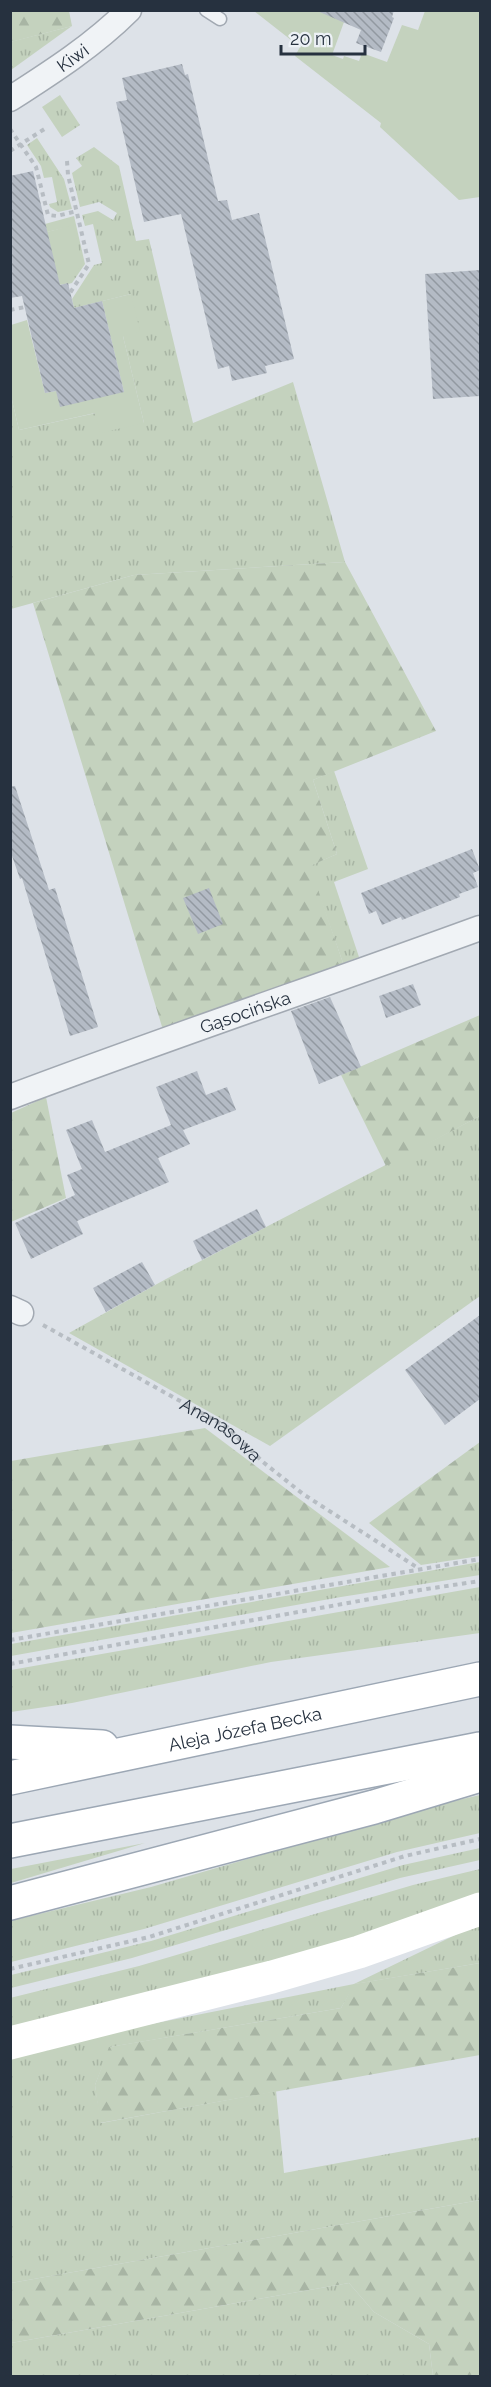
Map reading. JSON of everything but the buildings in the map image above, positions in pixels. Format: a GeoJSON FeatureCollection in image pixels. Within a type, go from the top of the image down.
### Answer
{"type":"FeatureCollection","features":[{"type":"Feature","properties":{"kind":"main road","name":"Aleja Józefa Becka"},"geometry":{"type":"LineString","coordinates":[[10,1778],[480,1678]]}},
{"type":"Feature","properties":{"kind":"main road"},"geometry":{"type":"LineString","coordinates":[[10,1742],[154,1749]]}},
{"type":"Feature","properties":{"kind":"main road"},"geometry":{"type":"LineString","coordinates":[[10,1841],[480,1749]]}},
{"type":"Feature","properties":{"kind":"main road"},"geometry":{"type":"LineString","coordinates":[[10,1903],[374,1807],[480,1774]]}},
{"type":"Feature","properties":{"kind":"main road"},"geometry":{"type":"LineString","coordinates":[[10,2043],[272,1977],[359,1952],[480,1909]]}},
{"type":"Feature","properties":{"kind":"street","name":"Kiwi"},"geometry":{"type":"LineString","coordinates":[[10,99],[71,59],[114,26],[129,10]]}},
{"type":"Feature","properties":{"kind":"street","name":"Gąsocińska"},"geometry":{"type":"LineString","coordinates":[[10,1097],[169,1037],[310,990],[480,928]]}},
{"type":"Feature","properties":{"kind":"lane"},"geometry":{"type":"LineString","coordinates":[[206,10],[219,19]]}},
{"type":"Feature","properties":{"kind":"path"},"geometry":{"type":"LineString","coordinates":[[10,151],[46,128]]}},
{"type":"Feature","properties":{"kind":"path"},"geometry":{"type":"LineString","coordinates":[[10,129],[36,167],[46,215],[57,216],[76,211]]}},
{"type":"Feature","properties":{"kind":"path"},"geometry":{"type":"LineString","coordinates":[[67,161],[68,175],[89,264],[70,293]]}},
{"type":"Feature","properties":{"kind":"path"},"geometry":{"type":"LineString","coordinates":[[10,310],[25,307]]}},
{"type":"Feature","properties":{"kind":"path","name":"Ananasowa"},"geometry":{"type":"LineString","coordinates":[[16,1311],[227,1427],[263,1462],[303,1494],[419,1569]]}},
{"type":"Feature","properties":{"kind":"path"},"geometry":{"type":"LineString","coordinates":[[10,1640],[480,1559]]}},
{"type":"Feature","properties":{"kind":"path"},"geometry":{"type":"LineString","coordinates":[[10,1664],[480,1581]]}},
{"type":"Feature","properties":{"kind":"path"},"geometry":{"type":"LineString","coordinates":[[10,1969],[149,1937],[405,1856],[480,1839]]}},
{"type":"Feature","properties":{"kind":"green space"},"geometry":{"type":"Polygon","coordinates":[[[10,11],[69,11],[72,26],[11,42],[10,11]]]}},
{"type":"Feature","properties":{"kind":"green space"},"geometry":{"type":"Polygon","coordinates":[[[254,11],[348,11],[332,55],[359,61],[362,53],[387,62],[402,25],[418,30],[425,11],[480,11],[480,197],[459,200],[380,127],[381,123],[295,56],[300,47],[254,11]]]}},
{"type":"Feature","properties":{"kind":"green space"},"geometry":{"type":"Polygon","coordinates":[[[72,26],[11,70],[10,42],[72,26]]]}},
{"type":"Feature","properties":{"kind":"green space"},"geometry":{"type":"Polygon","coordinates":[[[60,95],[80,125],[62,137],[42,107],[60,95]]]}},
{"type":"Feature","properties":{"kind":"green space"},"geometry":{"type":"Polygon","coordinates":[[[37,138],[64,179],[72,209],[58,212],[50,207],[49,204],[57,202],[52,177],[44,178],[41,166],[27,145],[37,138]]]}},
{"type":"Feature","properties":{"kind":"green space"},"geometry":{"type":"Polygon","coordinates":[[[94,147],[119,166],[136,241],[149,239],[193,423],[293,382],[345,562],[134,575],[11,609],[10,385],[13,389],[12,400],[19,430],[96,413],[144,423],[123,336],[131,294],[74,308],[72,299],[94,265],[102,263],[93,224],[85,226],[82,215],[98,211],[113,220],[117,213],[99,202],[80,207],[72,173],[82,166],[76,158],[94,147]]]}},
{"type":"Feature","properties":{"kind":"green space"},"geometry":{"type":"Polygon","coordinates":[[[74,216],[85,264],[72,283],[68,284],[73,226],[47,232],[45,224],[74,216]]]}},
{"type":"Feature","properties":{"kind":"green space"},"geometry":{"type":"Polygon","coordinates":[[[73,225],[82,262],[70,283],[59,285],[47,232],[73,225]]]}},
{"type":"Feature","properties":{"kind":"green space"},"geometry":{"type":"Polygon","coordinates":[[[131,294],[140,331],[123,336],[144,423],[100,433],[95,413],[19,430],[12,400],[11,325],[27,320],[45,393],[56,391],[124,392],[102,301],[131,294]]]}},
{"type":"Feature","properties":{"kind":"green space"},"geometry":{"type":"Polygon","coordinates":[[[345,562],[436,731],[313,780],[337,854],[310,866],[343,963],[163,1030],[33,603],[134,575],[345,562]]]}},
{"type":"Feature","properties":{"kind":"green space"},"geometry":{"type":"Polygon","coordinates":[[[334,771],[368,869],[334,882],[359,957],[343,963],[309,866],[337,854],[313,780],[334,771]]]}},
{"type":"Feature","properties":{"kind":"green space"},"geometry":{"type":"Polygon","coordinates":[[[480,1015],[480,1116],[386,1166],[341,1075],[480,1015]]]}},
{"type":"Feature","properties":{"kind":"green space"},"geometry":{"type":"Polygon","coordinates":[[[46,1097],[66,1198],[11,1222],[11,1113],[46,1097]]]}},
{"type":"Feature","properties":{"kind":"green space"},"geometry":{"type":"Polygon","coordinates":[[[480,1116],[480,1296],[270,1446],[69,1333],[166,1279],[480,1116]]]}},
{"type":"Feature","properties":{"kind":"green space"},"geometry":{"type":"Polygon","coordinates":[[[205,1428],[390,1567],[11,1633],[11,1461],[205,1428]]]}},
{"type":"Feature","properties":{"kind":"green space"},"geometry":{"type":"Polygon","coordinates":[[[480,1442],[480,1556],[421,1565],[369,1523],[480,1442]]]}},
{"type":"Feature","properties":{"kind":"green space"},"geometry":{"type":"Polygon","coordinates":[[[480,1562],[480,1575],[341,1597],[11,1656],[11,1644],[480,1562]]]}},
{"type":"Feature","properties":{"kind":"green space"},"geometry":{"type":"Polygon","coordinates":[[[480,1587],[480,1633],[271,1662],[72,1703],[11,1712],[11,1670],[480,1587]]]}},
{"type":"Feature","properties":{"kind":"green space"},"geometry":{"type":"Polygon","coordinates":[[[480,1795],[480,1833],[397,1852],[144,1929],[11,1962],[10,1921],[151,1887],[415,1810],[480,1795]]]}},
{"type":"Feature","properties":{"kind":"green space"},"geometry":{"type":"Polygon","coordinates":[[[145,1843],[11,1883],[11,1869],[145,1843]]]}},
{"type":"Feature","properties":{"kind":"green space"},"geometry":{"type":"Polygon","coordinates":[[[480,1848],[480,1860],[400,1878],[132,1958],[11,1988],[11,1975],[151,1941],[403,1865],[480,1848]]]}},
{"type":"Feature","properties":{"kind":"green space"},"geometry":{"type":"Polygon","coordinates":[[[480,1869],[480,1896],[369,1935],[11,2030],[10,1998],[139,1966],[413,1885],[480,1869]]]}},
{"type":"Feature","properties":{"kind":"green space"},"geometry":{"type":"Polygon","coordinates":[[[480,1923],[480,1963],[355,1984],[341,2008],[110,2047],[95,2085],[101,2123],[276,2091],[284,2173],[480,2137],[480,2200],[11,2283],[11,2057],[65,2041],[354,1984],[480,1923]]]}},
{"type":"Feature","properties":{"kind":"green space"},"geometry":{"type":"Polygon","coordinates":[[[480,1963],[480,2055],[100,2123],[95,2085],[109,2047],[341,2008],[354,1984],[480,1963]]]}},
{"type":"Feature","properties":{"kind":"green space"},"geometry":{"type":"Polygon","coordinates":[[[480,2200],[480,2376],[433,2376],[429,2344],[374,2312],[349,2283],[11,2343],[11,2283],[480,2200]]]}},
{"type":"Feature","properties":{"kind":"green space"},"geometry":{"type":"Polygon","coordinates":[[[349,2283],[374,2312],[429,2344],[433,2376],[11,2376],[11,2343],[349,2283]]]}}]}
